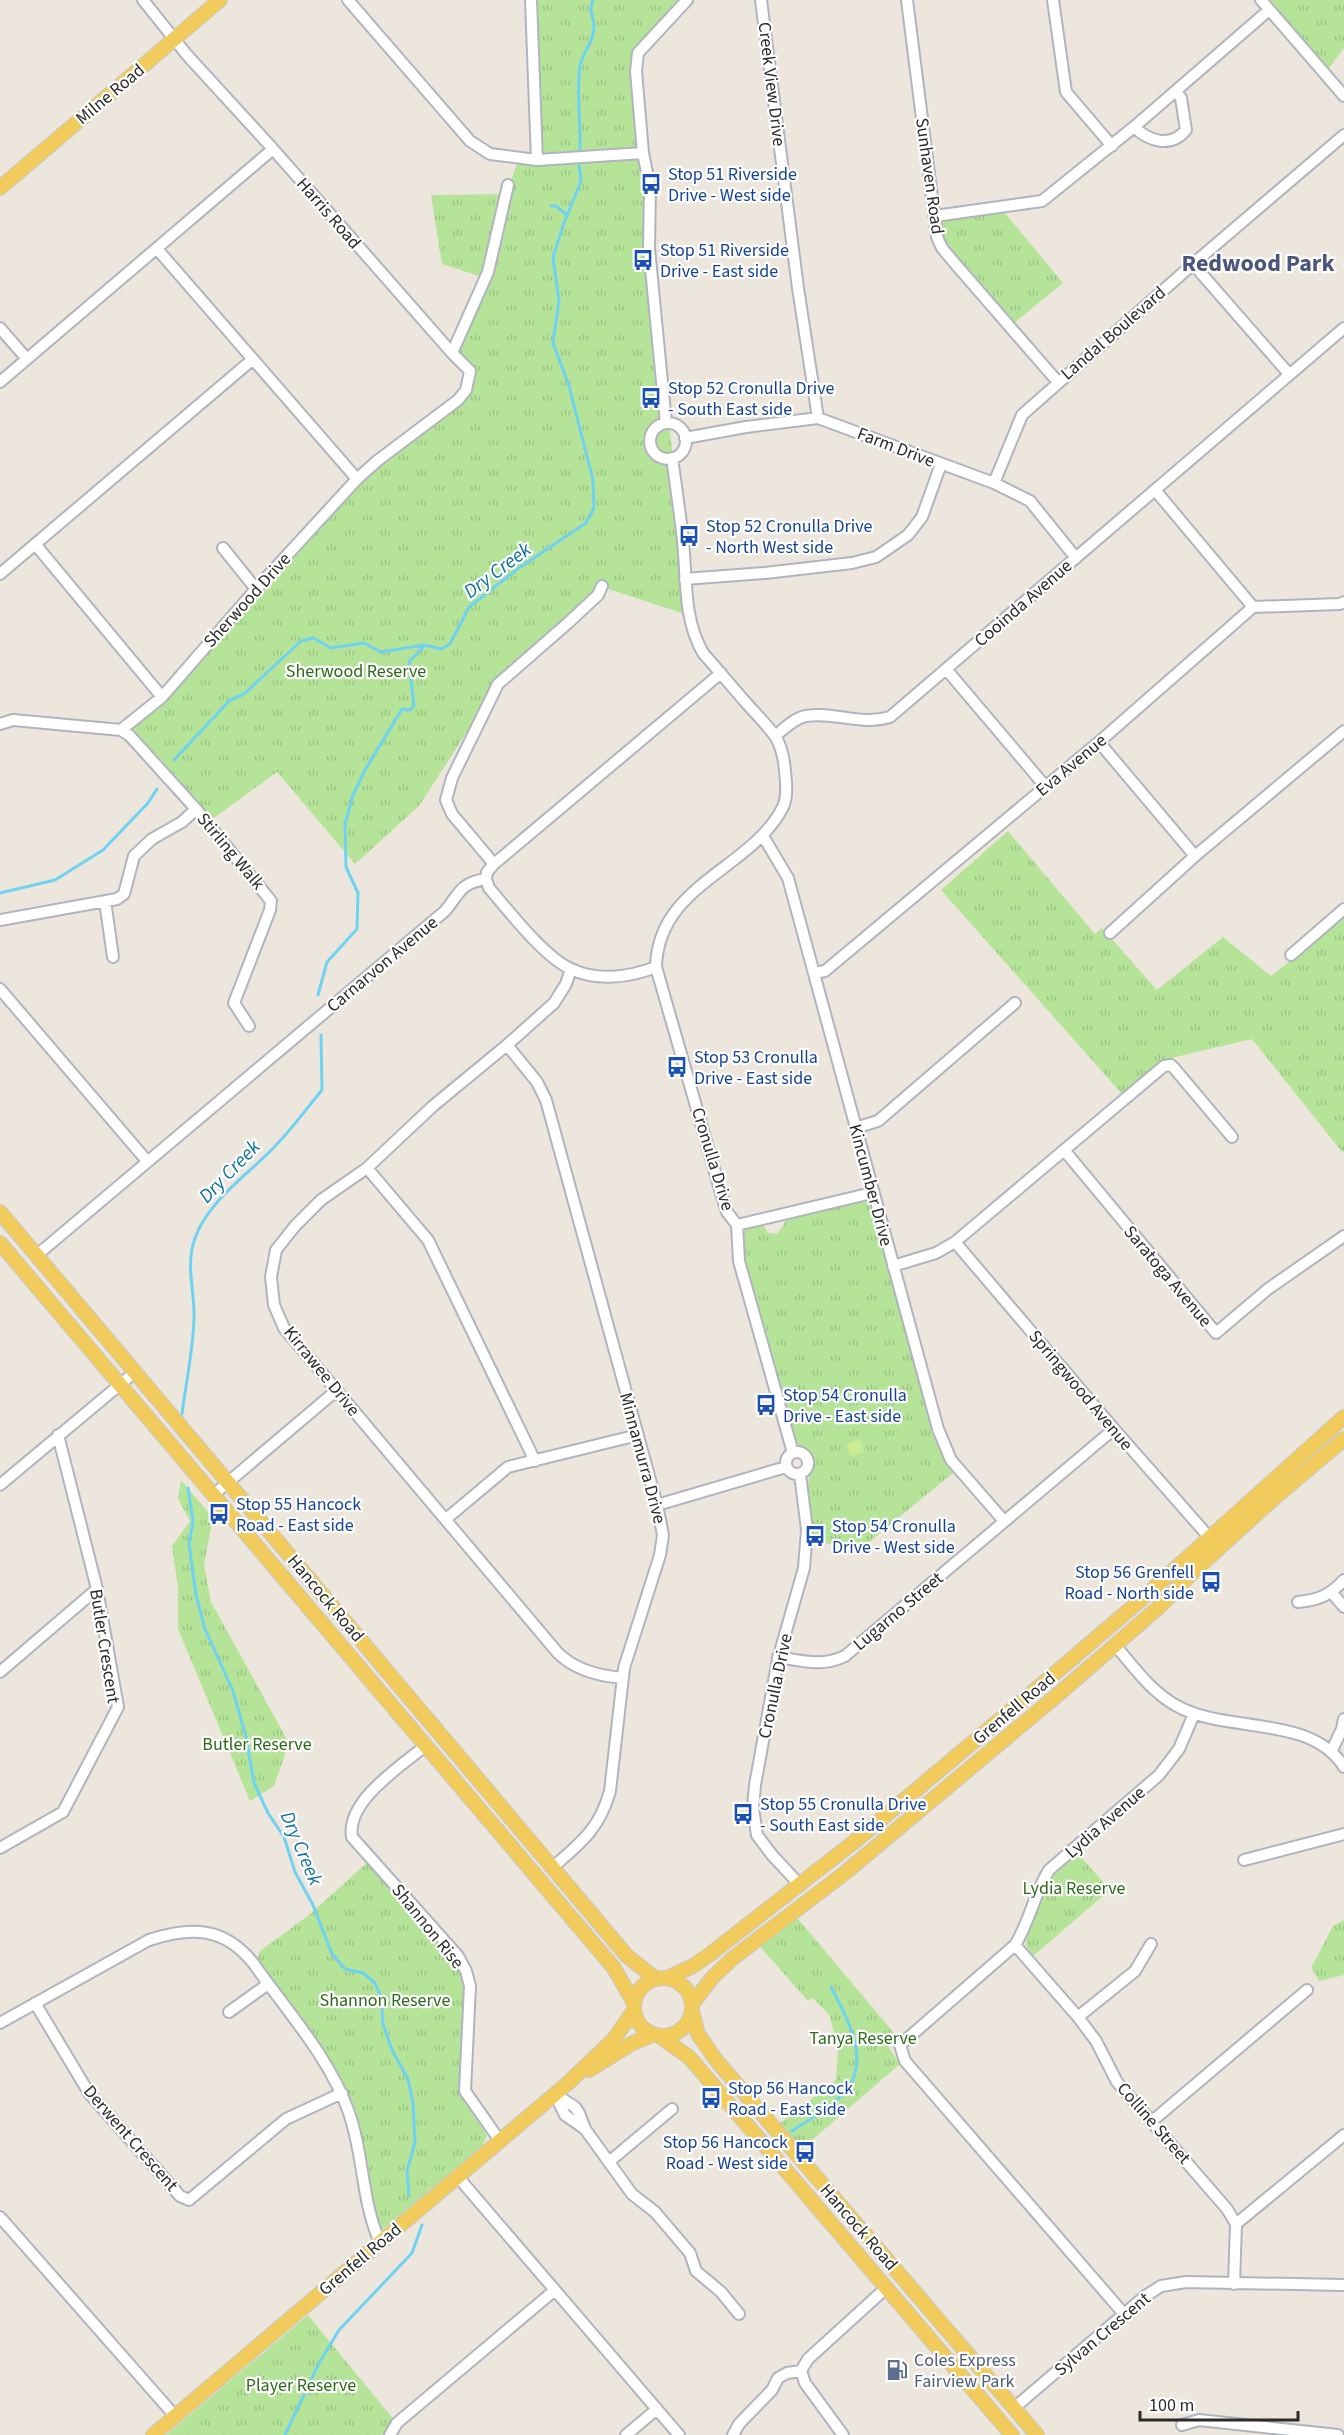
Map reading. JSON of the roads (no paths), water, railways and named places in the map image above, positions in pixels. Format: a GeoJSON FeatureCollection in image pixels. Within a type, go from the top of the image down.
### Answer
{"type":"FeatureCollection","features":[{"type":"Feature","properties":{"kind":"main road","name":"Milne Road"},"geometry":{"type":"LineString","coordinates":[[0,188],[220,0]]}},
{"type":"Feature","properties":{"kind":"main road","name":"Hancock Road"},"geometry":{"type":"LineString","coordinates":[[0,1212],[627,1956],[662,1979]]}},
{"type":"Feature","properties":{"kind":"main road","name":"Hancock Road"},"geometry":{"type":"LineString","coordinates":[[0,1243],[620,1976],[634,2007]]}},
{"type":"Feature","properties":{"kind":"main road"},"geometry":{"type":"LineString","coordinates":[[21,1268],[37,1255]]}},
{"type":"Feature","properties":{"kind":"main road","name":"Grenfell Road"},"geometry":{"type":"LineString","coordinates":[[662,1979],[701,1960],[854,1842],[1104,1632],[1344,1417]]}},
{"type":"Feature","properties":{"kind":"main road","name":"Grenfell Road"},"geometry":{"type":"LineString","coordinates":[[692,2008],[713,1977],[733,1958],[879,1844],[1115,1645],[1159,1607],[1195,1570],[1272,1500],[1344,1439]]}},
{"type":"Feature","properties":{"kind":"main road"},"geometry":{"type":"LineString","coordinates":[[1104,1632],[1115,1645]]}},
{"type":"Feature","properties":{"kind":"main road"},"geometry":{"type":"LineString","coordinates":[[799,1884],[811,1898]]}},
{"type":"Feature","properties":{"kind":"main road"},"geometry":{"type":"LineString","coordinates":[[662,1979],[684,1987],[690,1995],[692,2008],[688,2022],[681,2031],[670,2036],[655,2035],[639,2025],[634,2007],[641,1988],[662,1979]]}},
{"type":"Feature","properties":{"kind":"main road","name":"Grenfell Road"},"geometry":{"type":"LineString","coordinates":[[153,2435],[567,2084],[614,2039],[634,2007]]}},
{"type":"Feature","properties":{"kind":"main road","name":"Hancock Road"},"geometry":{"type":"LineString","coordinates":[[692,2008],[698,2034],[710,2052],[1037,2435]]}},
{"type":"Feature","properties":{"kind":"main road","name":"Hancock Road"},"geometry":{"type":"LineString","coordinates":[[655,2035],[689,2057],[1014,2435]]}},
{"type":"Feature","properties":{"kind":"main road","name":"Grenfell Road"},"geometry":{"type":"LineString","coordinates":[[567,2084],[631,2044],[655,2035]]}},
{"type":"Feature","properties":{"kind":"main road"},"geometry":{"type":"LineString","coordinates":[[875,2246],[886,2272],[886,2288],[902,2290],[919,2297]]}},
{"type":"Feature","properties":{"kind":"main road"},"geometry":{"type":"LineString","coordinates":[[985,2403],[1014,2408],[1014,2435]]}},
{"type":"Feature","properties":{"kind":"street","name":"Harris Road"},"geometry":{"type":"LineString","coordinates":[[143,0],[174,40],[470,371],[466,390]]}},
{"type":"Feature","properties":{"kind":"street"},"geometry":{"type":"LineString","coordinates":[[348,0],[470,141],[490,154],[537,160],[643,153]]}},
{"type":"Feature","properties":{"kind":"street"},"geometry":{"type":"LineString","coordinates":[[531,0],[537,160]]}},
{"type":"Feature","properties":{"kind":"street"},"geometry":{"type":"LineString","coordinates":[[666,423],[649,248],[650,187],[643,153],[636,71],[638,53],[687,0]]}},
{"type":"Feature","properties":{"kind":"street","name":"Creek View Drive"},"geometry":{"type":"LineString","coordinates":[[761,0],[798,288],[818,418]]}},
{"type":"Feature","properties":{"kind":"street","name":"Sunhaven Road"},"geometry":{"type":"LineString","coordinates":[[907,0],[937,237],[942,248],[1057,381]]}},
{"type":"Feature","properties":{"kind":"street"},"geometry":{"type":"LineString","coordinates":[[1053,0],[1066,92],[1112,146]]}},
{"type":"Feature","properties":{"kind":"street"},"geometry":{"type":"LineString","coordinates":[[1261,0],[1344,96]]}},
{"type":"Feature","properties":{"kind":"street"},"geometry":{"type":"LineString","coordinates":[[935,216],[1042,201],[1112,146],[1269,10]]}},
{"type":"Feature","properties":{"kind":"street"},"geometry":{"type":"LineString","coordinates":[[1134,127],[1141,134],[1166,142],[1178,140],[1186,130],[1181,98],[1176,92]]}},
{"type":"Feature","properties":{"kind":"street","name":"Landal Boulevard"},"geometry":{"type":"LineString","coordinates":[[994,483],[1022,415],[1057,381],[1344,135]]}},
{"type":"Feature","properties":{"kind":"street"},"geometry":{"type":"LineString","coordinates":[[0,382],[158,250],[273,149]]}},
{"type":"Feature","properties":{"kind":"street"},"geometry":{"type":"LineString","coordinates":[[452,353],[488,272],[508,185]]}},
{"type":"Feature","properties":{"kind":"street"},"geometry":{"type":"LineString","coordinates":[[158,250],[357,479]]}},
{"type":"Feature","properties":{"kind":"street"},"geometry":{"type":"LineString","coordinates":[[1193,264],[1290,374]]}},
{"type":"Feature","properties":{"kind":"street"},"geometry":{"type":"LineString","coordinates":[[0,328],[27,359]]}},
{"type":"Feature","properties":{"kind":"street","name":"Cooinda Avenue"},"geometry":{"type":"LineString","coordinates":[[775,736],[790,723],[805,716],[874,722],[890,717],[1344,328]]}},
{"type":"Feature","properties":{"kind":"street"},"geometry":{"type":"LineString","coordinates":[[0,574],[253,359]]}},
{"type":"Feature","properties":{"kind":"street","name":"Sherwood Drive"},"geometry":{"type":"LineString","coordinates":[[121,730],[162,697],[256,589],[357,479],[377,461],[458,400],[466,390]]}},
{"type":"Feature","properties":{"kind":"street","name":"Farm Drive"},"geometry":{"type":"LineString","coordinates":[[685,438],[746,427],[818,418],[994,483],[1030,501],[1076,558]]}},
{"type":"Feature","properties":{"kind":"street"},"geometry":{"type":"LineString","coordinates":[[666,423],[676,425],[685,438],[684,448],[672,458],[659,457],[651,447],[651,434],[666,423]]}},
{"type":"Feature","properties":{"kind":"street"},"geometry":{"type":"LineString","coordinates":[[672,458],[683,542],[688,615],[695,640],[703,653],[775,736]]}},
{"type":"Feature","properties":{"kind":"street"},"geometry":{"type":"LineString","coordinates":[[685,579],[852,563],[876,557],[908,535],[922,517],[941,464]]}},
{"type":"Feature","properties":{"kind":"street"},"geometry":{"type":"LineString","coordinates":[[1155,490],[1253,607],[1344,602]]}},
{"type":"Feature","properties":{"kind":"street"},"geometry":{"type":"LineString","coordinates":[[35,544],[162,697]]}},
{"type":"Feature","properties":{"kind":"street"},"geometry":{"type":"LineString","coordinates":[[223,548],[256,589]]}},
{"type":"Feature","properties":{"kind":"street"},"geometry":{"type":"LineString","coordinates":[[494,864],[452,814],[446,800],[452,778],[498,684],[570,622],[598,595],[602,586]]}},
{"type":"Feature","properties":{"kind":"street","name":"Eva Avenue"},"geometry":{"type":"LineString","coordinates":[[814,973],[825,971],[880,927],[1099,742],[1253,607]]}},
{"type":"Feature","properties":{"kind":"street"},"geometry":{"type":"LineString","coordinates":[[946,669],[1046,786]]}},
{"type":"Feature","properties":{"kind":"street"},"geometry":{"type":"LineString","coordinates":[[656,967],[627,976],[602,976],[571,969],[531,936],[489,888],[486,879],[487,872],[722,673]]}},
{"type":"Feature","properties":{"kind":"street"},"geometry":{"type":"LineString","coordinates":[[0,724],[13,720],[121,730]]}},
{"type":"Feature","properties":{"kind":"street","name":"Stirling Walk"},"geometry":{"type":"LineString","coordinates":[[121,730],[130,736],[196,809],[271,901],[270,910],[234,1003],[249,1026]]}},
{"type":"Feature","properties":{"kind":"street"},"geometry":{"type":"LineString","coordinates":[[1110,933],[1196,856],[1344,731]]}},
{"type":"Feature","properties":{"kind":"street","name":"Cronulla Drive"},"geometry":{"type":"LineString","coordinates":[[775,736],[783,753],[786,788],[784,806],[763,836],[680,903],[664,932],[656,953],[656,967],[727,1212],[737,1225],[739,1261],[793,1453]]}},
{"type":"Feature","properties":{"kind":"street"},"geometry":{"type":"LineString","coordinates":[[1099,742],[1196,856]]}},
{"type":"Feature","properties":{"kind":"street"},"geometry":{"type":"LineString","coordinates":[[0,920],[117,899],[124,894],[134,856],[152,838],[182,822],[196,809]]}},
{"type":"Feature","properties":{"kind":"street","name":"Kincumber Drive"},"geometry":{"type":"LineString","coordinates":[[763,836],[788,878],[938,1429],[951,1460],[1004,1521]]}},
{"type":"Feature","properties":{"kind":"street","name":"Carnarvon Avenue"},"geometry":{"type":"LineString","coordinates":[[37,1255],[445,911],[459,890],[474,881],[486,879]]}},
{"type":"Feature","properties":{"kind":"street"},"geometry":{"type":"LineString","coordinates":[[105,901],[113,957]]}},
{"type":"Feature","properties":{"kind":"street"},"geometry":{"type":"LineString","coordinates":[[1291,955],[1344,909]]}},
{"type":"Feature","properties":{"kind":"street","name":"Kirrawee Drive"},"geometry":{"type":"LineString","coordinates":[[571,969],[566,984],[554,1003],[433,1106],[367,1168],[321,1200],[295,1226],[276,1250],[271,1277],[274,1305],[284,1328],[568,1663],[604,1676],[623,1678]]}},
{"type":"Feature","properties":{"kind":"street"},"geometry":{"type":"LineString","coordinates":[[0,989],[147,1161]]}},
{"type":"Feature","properties":{"kind":"street"},"geometry":{"type":"LineString","coordinates":[[855,1128],[878,1121],[1016,1003]]}},
{"type":"Feature","properties":{"kind":"street","name":"Minnamurra Drive"},"geometry":{"type":"LineString","coordinates":[[507,1045],[537,1082],[546,1100],[657,1504],[663,1535],[660,1555],[629,1650],[623,1678],[613,1769],[605,1808],[590,1833],[554,1868]]}},
{"type":"Feature","properties":{"kind":"street"},"geometry":{"type":"LineString","coordinates":[[893,1266],[936,1253],[955,1242],[1164,1066],[1171,1065],[1232,1137]]}},
{"type":"Feature","properties":{"kind":"street","name":"Saratoga Avenue"},"geometry":{"type":"LineString","coordinates":[[1064,1150],[1216,1334],[1268,1289],[1344,1236]]}},
{"type":"Feature","properties":{"kind":"street"},"geometry":{"type":"LineString","coordinates":[[367,1168],[428,1240],[535,1461]]}},
{"type":"Feature","properties":{"kind":"street"},"geometry":{"type":"LineString","coordinates":[[737,1225],[873,1193]]}},
{"type":"Feature","properties":{"kind":"street","name":"Springwood Avenue"},"geometry":{"type":"LineString","coordinates":[[955,1242],[1209,1537]]}},
{"type":"Feature","properties":{"kind":"street"},"geometry":{"type":"LineString","coordinates":[[0,1485],[135,1372]]}},
{"type":"Feature","properties":{"kind":"street"},"geometry":{"type":"LineString","coordinates":[[213,1495],[337,1390]]}},
{"type":"Feature","properties":{"kind":"street","name":"Lugarno Street"},"geometry":{"type":"LineString","coordinates":[[778,1657],[815,1664],[846,1656],[1114,1429]]}},
{"type":"Feature","properties":{"kind":"street","name":"Butler Crescent"},"geometry":{"type":"LineString","coordinates":[[0,1848],[63,1812],[118,1707],[97,1589],[58,1435]]}},
{"type":"Feature","properties":{"kind":"street"},"geometry":{"type":"LineString","coordinates":[[446,1519],[508,1467],[638,1435]]}},
{"type":"Feature","properties":{"kind":"street"},"geometry":{"type":"LineString","coordinates":[[793,1453],[804,1455],[807,1460],[805,1471],[800,1474],[794,1474],[786,1467],[786,1461],[793,1453]]}},
{"type":"Feature","properties":{"kind":"street"},"geometry":{"type":"LineString","coordinates":[[657,1504],[786,1467]]}},
{"type":"Feature","properties":{"kind":"street","name":"Cronulla Drive"},"geometry":{"type":"LineString","coordinates":[[799,1884],[764,1845],[754,1822],[754,1785],[778,1657],[798,1592],[806,1550],[806,1514],[800,1474]]}},
{"type":"Feature","properties":{"kind":"street"},"geometry":{"type":"LineString","coordinates":[[1298,1602],[1309,1601],[1332,1593],[1344,1580]]}},
{"type":"Feature","properties":{"kind":"street"},"geometry":{"type":"LineString","coordinates":[[0,1672],[97,1589]]}},
{"type":"Feature","properties":{"kind":"street"},"geometry":{"type":"LineString","coordinates":[[1332,1593],[1344,1607]]}},
{"type":"Feature","properties":{"kind":"street"},"geometry":{"type":"LineString","coordinates":[[1115,1645],[1164,1698],[1194,1714],[1304,1736],[1331,1752],[1344,1767]]}},
{"type":"Feature","properties":{"kind":"street","name":"Lydia Avenue"},"geometry":{"type":"LineString","coordinates":[[1124,2314],[903,2057],[900,2045],[1015,1946],[1024,1931],[1038,1887],[1049,1870],[1159,1775],[1179,1749],[1194,1714]]}},
{"type":"Feature","properties":{"kind":"street"},"geometry":{"type":"LineString","coordinates":[[1331,1752],[1342,1729],[1344,1719]]}},
{"type":"Feature","properties":{"kind":"street","name":"Shannon Rise"},"geometry":{"type":"LineString","coordinates":[[425,1746],[379,1784],[360,1804],[350,1825],[352,1837],[458,1956],[466,1971],[470,1986],[465,2091],[500,2141]]}},
{"type":"Feature","properties":{"kind":"street"},"geometry":{"type":"LineString","coordinates":[[1245,1860],[1344,1834]]}},
{"type":"Feature","properties":{"kind":"street"},"geometry":{"type":"LineString","coordinates":[[0,2024],[149,1940],[170,1933],[203,1931],[228,1939],[242,1949],[336,2080],[349,2112],[361,2160],[371,2223],[380,2242]]}},
{"type":"Feature","properties":{"kind":"street"},"geometry":{"type":"LineString","coordinates":[[1078,2017],[1135,1971],[1151,1944]]}},
{"type":"Feature","properties":{"kind":"street","name":"Colline Street"},"geometry":{"type":"LineString","coordinates":[[1015,1946],[1078,2017],[1096,2041],[1117,2082],[1214,2192],[1236,2224]]}},
{"type":"Feature","properties":{"kind":"street"},"geometry":{"type":"LineString","coordinates":[[229,2012],[268,1984]]}},
{"type":"Feature","properties":{"kind":"street"},"geometry":{"type":"LineString","coordinates":[[1151,2122],[1307,1990]]}},
{"type":"Feature","properties":{"kind":"street","name":"Derwent Crescent"},"geometry":{"type":"LineString","coordinates":[[35,2003],[89,2093],[180,2196],[189,2200],[286,2120],[342,2093]]}},
{"type":"Feature","properties":{"kind":"street"},"geometry":{"type":"LineString","coordinates":[[555,2094],[575,2107],[585,2129],[632,2194],[655,2212],[690,2253],[696,2271],[721,2292],[739,2314]]}},
{"type":"Feature","properties":{"kind":"street"},"geometry":{"type":"LineString","coordinates":[[610,2161],[672,2109]]}},
{"type":"Feature","properties":{"kind":"street"},"geometry":{"type":"LineString","coordinates":[[1234,2283],[1236,2224],[1344,2135]]}},
{"type":"Feature","properties":{"kind":"street"},"geometry":{"type":"LineString","coordinates":[[458,2177],[678,2435]]}},
{"type":"Feature","properties":{"kind":"street"},"geometry":{"type":"LineString","coordinates":[[0,2217],[175,2416]]}},
{"type":"Feature","properties":{"kind":"street","name":"Sylvan Crescent"},"geometry":{"type":"LineString","coordinates":[[1014,2408],[1124,2314],[1161,2286],[1186,2282],[1344,2284]]}},
{"type":"Feature","properties":{"kind":"street"},"geometry":{"type":"LineString","coordinates":[[843,2435],[805,2383],[801,2371],[808,2359],[886,2288]]}},
{"type":"Feature","properties":{"kind":"street"},"geometry":{"type":"LineString","coordinates":[[390,2435],[397,2423],[555,2290]]}},
{"type":"Feature","properties":{"kind":"street"},"geometry":{"type":"LineString","coordinates":[[733,2435],[739,2424],[772,2390],[778,2378],[787,2373],[801,2371]]}},
{"type":"Feature","properties":{"kind":"street"},"geometry":{"type":"LineString","coordinates":[[626,2435],[657,2409]]}},
{"type":"Feature","properties":{"kind":"street"},"geometry":{"type":"LineString","coordinates":[[1182,2425],[1199,2420],[1267,2432],[1338,2435]]}},
{"type":"Feature","properties":{"kind":"waterway","name":"Dry Creek"},"geometry":{"type":"LineString","coordinates":[[580,149],[579,76],[581,61],[593,33],[594,23],[591,11],[593,0]]}},
{"type":"Feature","properties":{"kind":"waterway","name":"Dry Creek"},"geometry":{"type":"LineString","coordinates":[[318,995],[327,962],[357,929],[358,893],[346,867],[345,824],[353,795],[365,770],[402,709],[410,710],[414,706],[409,662],[425,645],[441,649],[450,644],[469,607],[519,568],[586,523],[594,508],[593,480],[569,386],[553,343],[559,301],[553,257],[581,181],[579,164]]}},
{"type":"Feature","properties":{"kind":"waterway"},"geometry":{"type":"LineString","coordinates":[[551,206],[556,206],[567,215]]}},
{"type":"Feature","properties":{"kind":"waterway"},"geometry":{"type":"LineString","coordinates":[[174,760],[230,700],[244,694],[301,641],[313,638],[331,648],[364,643],[381,652],[424,645]]}},
{"type":"Feature","properties":{"kind":"waterway"},"geometry":{"type":"LineString","coordinates":[[0,893],[55,880],[103,850],[148,803],[157,789]]}},
{"type":"Feature","properties":{"kind":"waterway","name":"Dry Creek"},"geometry":{"type":"LineString","coordinates":[[182,1414],[193,1331],[191,1258],[195,1238],[201,1224],[220,1199],[278,1143],[322,1090],[321,1035]]}},
{"type":"Feature","properties":{"kind":"waterway","name":"Dry Creek"},"geometry":{"type":"LineString","coordinates":[[188,1488],[193,1521],[189,1544],[196,1595],[205,1629],[233,1691],[246,1737],[254,1783],[268,1813],[284,1837],[295,1872],[313,1905],[332,1954],[345,1969],[363,1973],[375,1983],[381,1997],[383,2024],[392,2050],[408,2079],[413,2103],[415,2142],[407,2171],[409,2196]]}},
{"type":"Feature","properties":{"kind":"waterway"},"geometry":{"type":"LineString","coordinates":[[792,2131],[837,2100],[848,2088],[854,2076],[857,2064],[853,2037],[849,2023],[831,1987]]}},
{"type":"Feature","properties":{"kind":"waterway","name":"Dry Creek"},"geometry":{"type":"LineString","coordinates":[[285,2435],[318,2365],[339,2330],[412,2253],[422,2225]]}},
{"type":"Feature","properties":{"kind":"place","name":"Stop 51 Riverside Drive - West side"},"geometry":{"type":"Point","coordinates":[651,184]}},
{"type":"Feature","properties":{"kind":"place","name":"Stop 51 Riverside Drive - East side"},"geometry":{"type":"Point","coordinates":[643,260]}},
{"type":"Feature","properties":{"kind":"place","name":"Stop 52 Cronulla Drive - South East side"},"geometry":{"type":"Point","coordinates":[651,398]}},
{"type":"Feature","properties":{"kind":"place","name":"Stop 52 Cronulla Drive - North West side"},"geometry":{"type":"Point","coordinates":[689,536]}},
{"type":"Feature","properties":{"kind":"place","name":"Stop 53 Cronulla Drive - East side"},"geometry":{"type":"Point","coordinates":[677,1067]}},
{"type":"Feature","properties":{"kind":"place","name":"Stop 54 Cronulla Drive - East side"},"geometry":{"type":"Point","coordinates":[766,1405]}},
{"type":"Feature","properties":{"kind":"place","name":"Stop 55 Hancock Road - East side"},"geometry":{"type":"Point","coordinates":[219,1514]}},
{"type":"Feature","properties":{"kind":"place","name":"Stop 54 Cronulla Drive - West side"},"geometry":{"type":"Point","coordinates":[815,1536]}},
{"type":"Feature","properties":{"kind":"place","name":"Stop 56 Grenfell Road - North side"},"geometry":{"type":"Point","coordinates":[1211,1582]}},
{"type":"Feature","properties":{"kind":"place","name":"Stop 55 Cronulla Drive - South East side"},"geometry":{"type":"Point","coordinates":[743,1814]}},
{"type":"Feature","properties":{"kind":"place","name":"Stop 56 Hancock Road - East side"},"geometry":{"type":"Point","coordinates":[711,2098]}},
{"type":"Feature","properties":{"kind":"place","name":"Stop 56 Hancock Road - West side"},"geometry":{"type":"Point","coordinates":[805,2152]}},
{"type":"Feature","properties":{"kind":"place","name":"Coles Express Fairview Park"},"geometry":{"type":"Point","coordinates":[897,2370]}},
{"type":"Feature","properties":{"kind":"district","name":"Redwood Park"},"geometry":{"type":"Point","coordinates":[1258,263]}},
{"type":"Feature","properties":{"kind":"park label","name":"Sherwood Reserve"},"geometry":{"type":"Point","coordinates":[356,671]}},
{"type":"Feature","properties":{"kind":"park label","name":"Butler Reserve"},"geometry":{"type":"Point","coordinates":[257,1744]}},
{"type":"Feature","properties":{"kind":"park label","name":"Lydia Reserve"},"geometry":{"type":"Point","coordinates":[1074,1888]}},
{"type":"Feature","properties":{"kind":"park label","name":"Shannon Reserve"},"geometry":{"type":"Point","coordinates":[385,2000]}},
{"type":"Feature","properties":{"kind":"park label","name":"Tanya Reserve"},"geometry":{"type":"Point","coordinates":[863,2038]}},
{"type":"Feature","properties":{"kind":"park label","name":"Player Reserve"},"geometry":{"type":"Point","coordinates":[301,2385]}}]}
